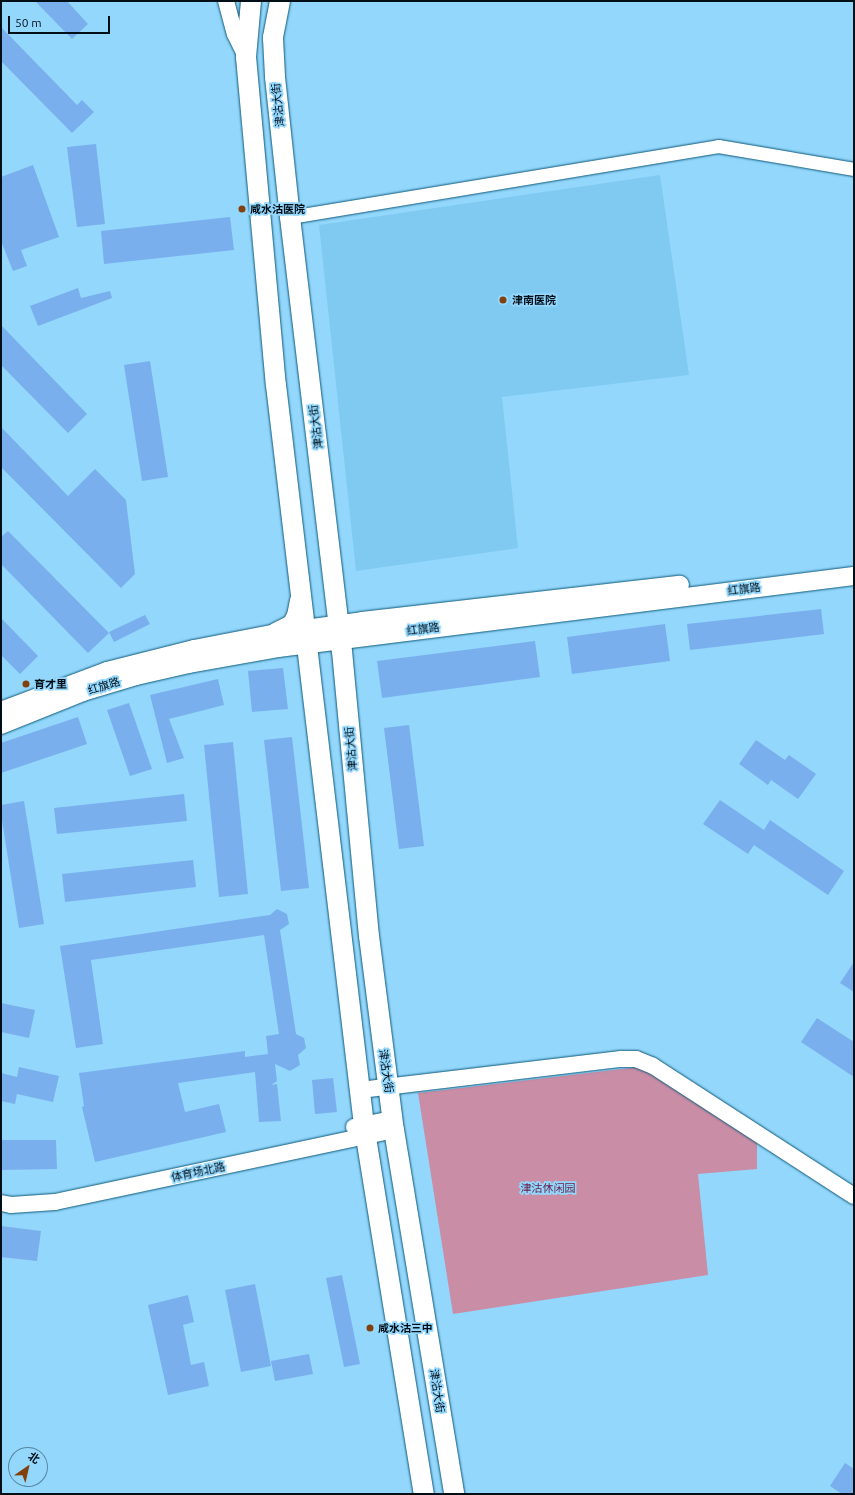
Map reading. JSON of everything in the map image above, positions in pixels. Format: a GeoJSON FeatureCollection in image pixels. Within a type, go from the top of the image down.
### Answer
{"type":"FeatureCollection","features":[{"type":"Feature","properties":{"kind":"main road","name":"津沽大街"},"geometry":{"type":"LineString","coordinates":[[280,1],[273,38],[275,77],[290,217],[340,632],[369,936],[388,1086],[454,1494]]}},
{"type":"Feature","properties":{"kind":"main road"},"geometry":{"type":"LineString","coordinates":[[250,3],[246,57],[276,385],[302,592],[309,634],[340,939],[365,1130],[424,1494]]}},
{"type":"Feature","properties":{"kind":"main road","name":"红旗路"},"geometry":{"type":"LineString","coordinates":[[340,632],[854,565]]}},
{"type":"Feature","properties":{"kind":"main road","name":"红旗路"},"geometry":{"type":"LineString","coordinates":[[1,711],[107,671],[194,649],[277,640],[309,634],[340,632],[854,576]]}},
{"type":"Feature","properties":{"kind":"main road"},"geometry":{"type":"LineString","coordinates":[[309,634],[335,590]]}},
{"type":"Feature","properties":{"kind":"main road"},"geometry":{"type":"LineString","coordinates":[[277,640],[295,621],[302,592]]}},
{"type":"Feature","properties":{"kind":"main road","name":"红旗路"},"geometry":{"type":"LineString","coordinates":[[1,725],[83,692],[136,676],[189,664],[277,640]]}},
{"type":"Feature","properties":{"kind":"street"},"geometry":{"type":"LineString","coordinates":[[226,1],[235,34],[246,57]]}},
{"type":"Feature","properties":{"kind":"street"},"geometry":{"type":"LineString","coordinates":[[290,217],[718,146],[854,169]]}},
{"type":"Feature","properties":{"kind":"street"},"geometry":{"type":"LineString","coordinates":[[360,1090],[621,1059],[636,1059],[653,1066],[854,1196]]}},
{"type":"Feature","properties":{"kind":"street","name":"体育场北路"},"geometry":{"type":"LineString","coordinates":[[1,1195],[48,1194],[394,1124]]}},
{"type":"Feature","properties":{"kind":"street","name":"体育场北路"},"geometry":{"type":"LineString","coordinates":[[1,1204],[12,1205],[55,1202],[365,1130]]}},
{"type":"Feature","properties":{"kind":"shaded area","name":"津南医院"},"geometry":{"type":"Polygon","coordinates":[[[660,175],[689,375],[502,397],[518,548],[356,571],[319,225],[660,175]]]}},
{"type":"Feature","properties":{"kind":"green space","name":"津沽休闲园"},"geometry":{"type":"Polygon","coordinates":[[[630,1068],[641,1068],[652,1072],[757,1141],[757,1169],[698,1174],[708,1275],[453,1314],[418,1093],[630,1068]]]}},
{"type":"Feature","properties":{"kind":"building"},"geometry":{"type":"Polygon","coordinates":[[[35,1],[67,1],[88,24],[72,39],[35,1]]]}},
{"type":"Feature","properties":{"kind":"building"},"geometry":{"type":"Polygon","coordinates":[[[1,27],[77,105],[82,100],[94,112],[72,133],[1,61],[1,27]]]}},
{"type":"Feature","properties":{"kind":"building"},"geometry":{"type":"Polygon","coordinates":[[[96,144],[105,224],[77,227],[67,147],[96,144]]]}},
{"type":"Feature","properties":{"kind":"building"},"geometry":{"type":"Polygon","coordinates":[[[33,165],[59,237],[21,250],[27,266],[13,271],[1,241],[1,177],[33,165]]]}},
{"type":"Feature","properties":{"kind":"building"},"geometry":{"type":"Polygon","coordinates":[[[230,217],[234,250],[104,264],[101,231],[230,217]]]}},
{"type":"Feature","properties":{"kind":"building"},"geometry":{"type":"Polygon","coordinates":[[[78,288],[81,298],[110,291],[112,298],[38,326],[30,306],[78,288]]]}},
{"type":"Feature","properties":{"kind":"building"},"geometry":{"type":"Polygon","coordinates":[[[1,325],[87,414],[68,433],[1,365],[1,325]]]}},
{"type":"Feature","properties":{"kind":"building"},"geometry":{"type":"Polygon","coordinates":[[[150,361],[168,477],[142,481],[124,365],[150,361]]]}},
{"type":"Feature","properties":{"kind":"building"},"geometry":{"type":"Polygon","coordinates":[[[1,427],[68,496],[95,469],[126,500],[135,574],[121,588],[1,467],[1,427]]]}},
{"type":"Feature","properties":{"kind":"building"},"geometry":{"type":"Polygon","coordinates":[[[8,531],[109,633],[88,653],[1,564],[1,537],[8,531]]]}},
{"type":"Feature","properties":{"kind":"building"},"geometry":{"type":"Polygon","coordinates":[[[821,609],[824,634],[690,650],[687,624],[821,609]]]}},
{"type":"Feature","properties":{"kind":"building"},"geometry":{"type":"Polygon","coordinates":[[[145,615],[150,624],[114,642],[109,632],[145,615]]]}},
{"type":"Feature","properties":{"kind":"building"},"geometry":{"type":"Polygon","coordinates":[[[1,618],[38,656],[20,674],[1,655],[1,618]]]}},
{"type":"Feature","properties":{"kind":"building"},"geometry":{"type":"Polygon","coordinates":[[[665,624],[670,661],[572,674],[567,637],[665,624]]]}},
{"type":"Feature","properties":{"kind":"building"},"geometry":{"type":"Polygon","coordinates":[[[535,641],[540,677],[382,698],[377,661],[535,641]]]}},
{"type":"Feature","properties":{"kind":"building"},"geometry":{"type":"Polygon","coordinates":[[[283,668],[288,709],[252,712],[248,671],[283,668]]]}},
{"type":"Feature","properties":{"kind":"building"},"geometry":{"type":"Polygon","coordinates":[[[218,679],[224,705],[169,719],[184,758],[167,763],[150,695],[218,679]]]}},
{"type":"Feature","properties":{"kind":"building"},"geometry":{"type":"Polygon","coordinates":[[[129,703],[152,769],[130,776],[107,710],[129,703]]]}},
{"type":"Feature","properties":{"kind":"building"},"geometry":{"type":"Polygon","coordinates":[[[78,717],[87,744],[1,773],[1,743],[78,717]]]}},
{"type":"Feature","properties":{"kind":"building"},"geometry":{"type":"Polygon","coordinates":[[[409,725],[424,846],[399,849],[384,728],[409,725]]]}},
{"type":"Feature","properties":{"kind":"building"},"geometry":{"type":"Polygon","coordinates":[[[292,737],[309,888],[281,891],[264,740],[292,737]]]}},
{"type":"Feature","properties":{"kind":"building"},"geometry":{"type":"Polygon","coordinates":[[[756,740],[785,760],[789,755],[816,774],[798,799],[771,780],[768,785],[739,764],[756,740]]]}},
{"type":"Feature","properties":{"kind":"building"},"geometry":{"type":"Polygon","coordinates":[[[233,742],[248,894],[219,897],[204,745],[233,742]]]}},
{"type":"Feature","properties":{"kind":"building"},"geometry":{"type":"Polygon","coordinates":[[[184,794],[187,821],[57,834],[54,808],[184,794]]]}},
{"type":"Feature","properties":{"kind":"building"},"geometry":{"type":"Polygon","coordinates":[[[720,800],[764,830],[770,820],[844,871],[828,895],[754,845],[748,854],[703,824],[720,800]]]}},
{"type":"Feature","properties":{"kind":"building"},"geometry":{"type":"Polygon","coordinates":[[[24,801],[44,924],[19,928],[1,814],[1,805],[24,801]]]}},
{"type":"Feature","properties":{"kind":"building"},"geometry":{"type":"Polygon","coordinates":[[[193,860],[196,887],[65,902],[62,874],[193,860]]]}},
{"type":"Feature","properties":{"kind":"building"},"geometry":{"type":"Polygon","coordinates":[[[277,909],[287,914],[289,924],[280,930],[296,1034],[304,1038],[306,1048],[298,1055],[300,1065],[290,1071],[275,1064],[277,1081],[271,1085],[277,1084],[281,1121],[259,1122],[255,1072],[178,1083],[185,1112],[219,1104],[226,1132],[95,1162],[82,1107],[84,1106],[79,1073],[245,1051],[245,1057],[268,1054],[266,1036],[279,1034],[264,935],[91,960],[103,1044],[76,1048],[60,946],[270,915],[277,909]]]}},
{"type":"Feature","properties":{"kind":"building"},"geometry":{"type":"Polygon","coordinates":[[[854,962],[854,992],[840,983],[854,962]]]}},
{"type":"Feature","properties":{"kind":"building"},"geometry":{"type":"Polygon","coordinates":[[[1,1003],[35,1010],[29,1038],[1,1032],[1,1003]]]}},
{"type":"Feature","properties":{"kind":"building"},"geometry":{"type":"Polygon","coordinates":[[[817,1018],[854,1042],[854,1077],[801,1042],[817,1018]]]}},
{"type":"Feature","properties":{"kind":"building"},"geometry":{"type":"Polygon","coordinates":[[[19,1067],[59,1076],[53,1102],[17,1094],[15,1104],[1,1101],[1,1073],[17,1077],[19,1067]]]}},
{"type":"Feature","properties":{"kind":"building"},"geometry":{"type":"Polygon","coordinates":[[[333,1078],[337,1112],[315,1114],[312,1080],[333,1078]]]}},
{"type":"Feature","properties":{"kind":"building"},"geometry":{"type":"Polygon","coordinates":[[[1,1140],[56,1140],[57,1169],[1,1170],[1,1140]]]}},
{"type":"Feature","properties":{"kind":"building"},"geometry":{"type":"Polygon","coordinates":[[[1,1226],[41,1231],[37,1261],[1,1257],[1,1226]]]}},
{"type":"Feature","properties":{"kind":"building"},"geometry":{"type":"Polygon","coordinates":[[[342,1275],[360,1364],[344,1367],[326,1278],[342,1275]]]}},
{"type":"Feature","properties":{"kind":"building"},"geometry":{"type":"Polygon","coordinates":[[[255,1284],[271,1366],[241,1372],[225,1290],[255,1284]]]}},
{"type":"Feature","properties":{"kind":"building"},"geometry":{"type":"Polygon","coordinates":[[[188,1295],[194,1322],[183,1325],[191,1365],[204,1362],[209,1386],[168,1395],[148,1305],[188,1295]]]}},
{"type":"Feature","properties":{"kind":"building"},"geometry":{"type":"Polygon","coordinates":[[[309,1354],[313,1374],[275,1381],[271,1361],[309,1354]]]}},
{"type":"Feature","properties":{"kind":"building"},"geometry":{"type":"Polygon","coordinates":[[[845,1463],[854,1469],[854,1494],[842,1494],[830,1486],[845,1463]]]}},
{"type":"Feature","properties":{"kind":"place","name":"咸水沽医院"},"geometry":{"type":"Point","coordinates":[242,209]}},
{"type":"Feature","properties":{"kind":"place","name":"津南医院"},"geometry":{"type":"Point","coordinates":[503,300]}},
{"type":"Feature","properties":{"kind":"place","name":"育才里"},"geometry":{"type":"Point","coordinates":[26,684]}},
{"type":"Feature","properties":{"kind":"place","name":"咸水沽三中"},"geometry":{"type":"Point","coordinates":[370,1328]}}]}
